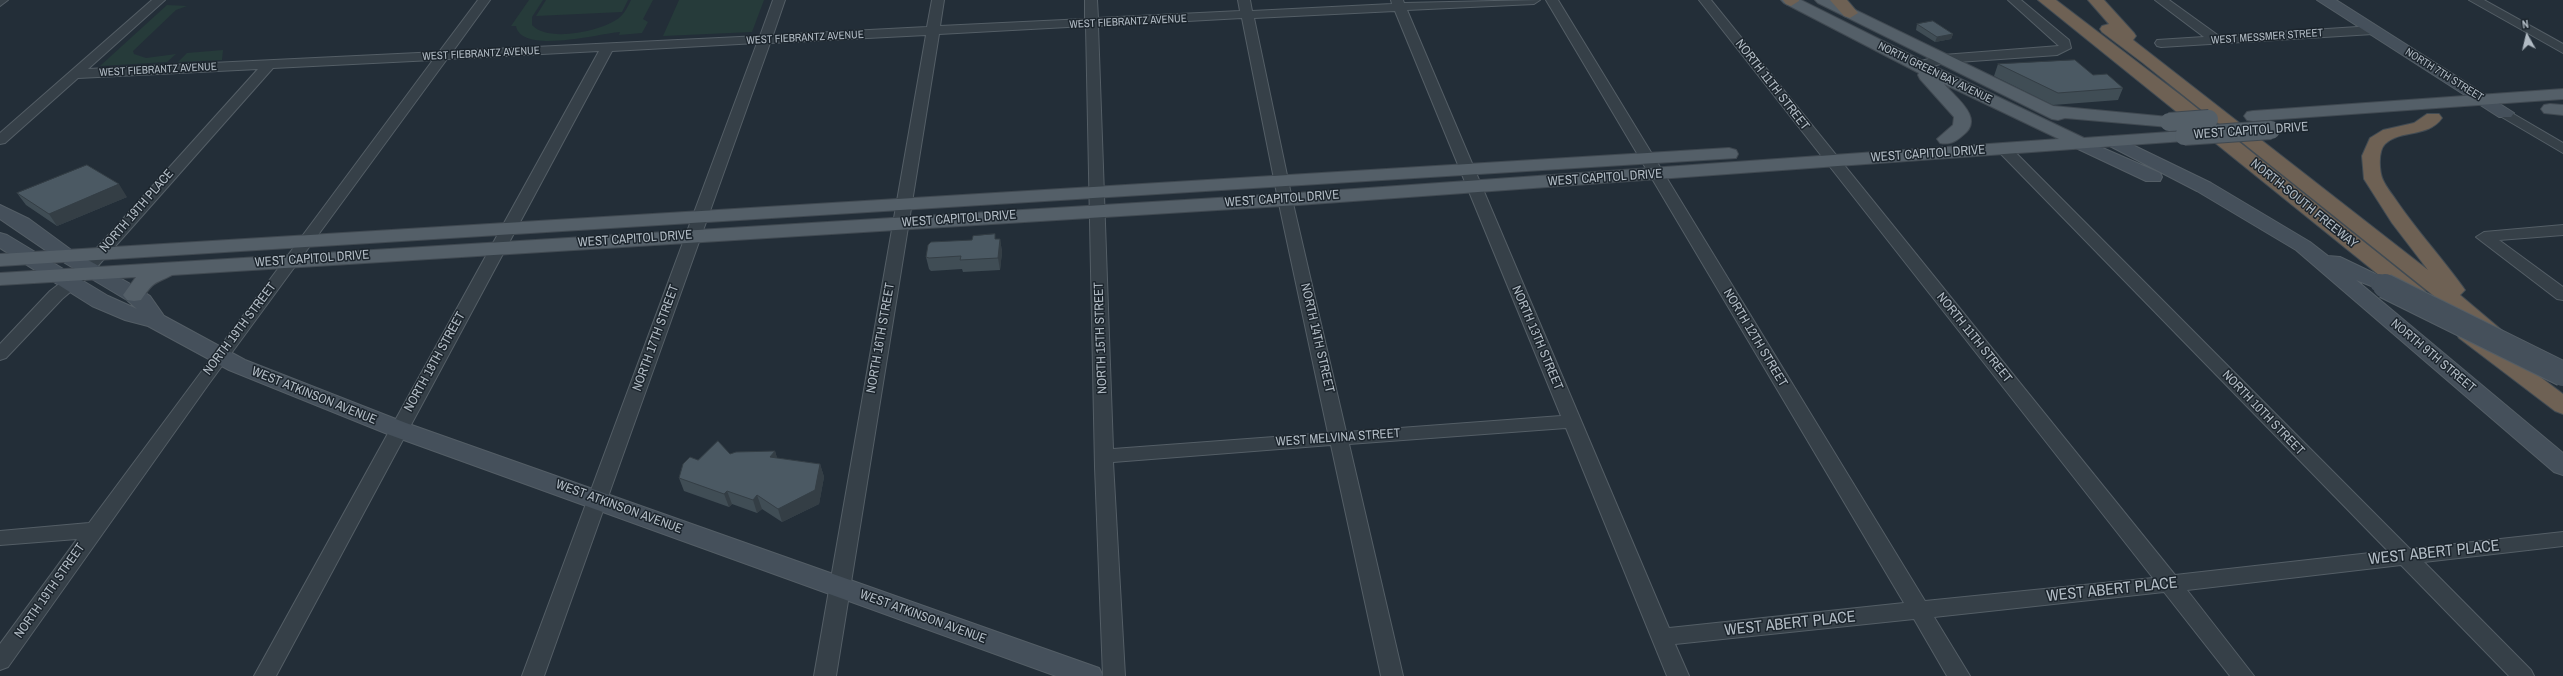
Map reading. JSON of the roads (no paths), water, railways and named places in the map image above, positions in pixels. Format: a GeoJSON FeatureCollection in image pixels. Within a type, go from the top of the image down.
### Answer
{"type":"FeatureCollection","features":[{"type":"Feature","properties":{"kind":"highway"},"geometry":{"type":"LineString","coordinates":[[1838,0],[1850,13]]}},
{"type":"Feature","properties":{"kind":"highway","name":"NORTH-SOUTH FREEWAY"},"geometry":{"type":"LineString","coordinates":[[2046,0],[2177,101],[2348,241],[2563,406]]}},
{"type":"Feature","properties":{"kind":"highway","name":"NORTH-SOUTH FREEWAY"},"geometry":{"type":"LineString","coordinates":[[2068,0],[2149,59],[2476,319],[2563,386]]}},
{"type":"Feature","properties":{"kind":"highway"},"geometry":{"type":"LineString","coordinates":[[2096,0],[2149,59]]}},
{"type":"Feature","properties":{"kind":"highway"},"geometry":{"type":"LineString","coordinates":[[2433,118],[2420,127],[2389,134],[2376,142],[2371,156],[2373,179],[2399,219],[2476,319]]}},
{"type":"Feature","properties":{"kind":"highway"},"geometry":{"type":"LineString","coordinates":[[2348,241],[2563,422]]}},
{"type":"Feature","properties":{"kind":"main road","name":"NORTH GREEN BAY AVENUE"},"geometry":{"type":"LineString","coordinates":[[1791,0],[1919,66],[2056,130],[2084,136]]}},
{"type":"Feature","properties":{"kind":"main road","name":"NORTH GREEN BAY AVENUE"},"geometry":{"type":"LineString","coordinates":[[1823,0],[2051,111],[2084,136]]}},
{"type":"Feature","properties":{"kind":"main road"},"geometry":{"type":"LineString","coordinates":[[1919,66],[1963,116],[1964,123],[1961,129],[1946,138]]}},
{"type":"Feature","properties":{"kind":"main road","name":"WEST CAPITOL DRIVE"},"geometry":{"type":"LineString","coordinates":[[0,279],[82,271],[306,241],[508,229],[698,226],[1284,191],[1827,154],[2004,149],[2169,122],[2563,94]]}},
{"type":"Feature","properties":{"kind":"main road","name":"WEST CAPITOL DRIVE"},"geometry":{"type":"LineString","coordinates":[[2084,136],[2114,141],[2559,109]]}},
{"type":"Feature","properties":{"kind":"main road"},"geometry":{"type":"LineString","coordinates":[[2051,111],[2169,122]]}},
{"type":"Feature","properties":{"kind":"main road","name":"WEST CAPITOL DRIVE"},"geometry":{"type":"LineString","coordinates":[[1827,154],[1946,138],[2056,130]]}},
{"type":"Feature","properties":{"kind":"main road","name":"WEST CAPITOL DRIVE"},"geometry":{"type":"LineString","coordinates":[[0,260],[67,256],[82,271],[174,268],[497,248],[698,226]]}},
{"type":"Feature","properties":{"kind":"main road"},"geometry":{"type":"LineString","coordinates":[[134,295],[135,290],[144,281],[174,268]]}},
{"type":"Feature","properties":{"kind":"street"},"geometry":{"type":"LineString","coordinates":[[0,140],[159,0]]}},
{"type":"Feature","properties":{"kind":"street","name":"NORTH 19TH STREET"},"geometry":{"type":"LineString","coordinates":[[0,661],[93,530],[484,0]]}},
{"type":"Feature","properties":{"kind":"street","name":"NORTH 17TH STREET"},"geometry":{"type":"LineString","coordinates":[[533,676],[779,0]]}},
{"type":"Feature","properties":{"kind":"street","name":"NORTH 16TH STREET"},"geometry":{"type":"LineString","coordinates":[[825,676],[841,587],[861,453],[903,214],[938,0]]}},
{"type":"Feature","properties":{"kind":"street","name":"NORTH 15TH STREET"},"geometry":{"type":"LineString","coordinates":[[1091,0],[1104,456],[1114,676]]}},
{"type":"Feature","properties":{"kind":"street","name":"WEST FIEBRANTZ AVENUE"},"geometry":{"type":"LineString","coordinates":[[76,74],[1092,24],[1246,8],[1534,0]]}},
{"type":"Feature","properties":{"kind":"street","name":"NORTH 12TH STREET"},"geometry":{"type":"LineString","coordinates":[[1552,0],[1651,167],[1959,676]]}},
{"type":"Feature","properties":{"kind":"street","name":"NORTH 11TH STREET"},"geometry":{"type":"LineString","coordinates":[[1705,0],[2243,676]]}},
{"type":"Feature","properties":{"kind":"street"},"geometry":{"type":"LineString","coordinates":[[1919,66],[1943,59],[2057,51],[2065,48],[2065,43],[2014,0]]}},
{"type":"Feature","properties":{"kind":"street"},"geometry":{"type":"LineString","coordinates":[[2161,0],[2217,40]]}},
{"type":"Feature","properties":{"kind":"street","name":"NORTH 7TH STREET"},"geometry":{"type":"LineString","coordinates":[[2325,0],[2563,149]]}},
{"type":"Feature","properties":{"kind":"street"},"geometry":{"type":"LineString","coordinates":[[2475,0],[2563,49]]}},
{"type":"Feature","properties":{"kind":"street","name":"NORTH 13TH STREET"},"geometry":{"type":"LineString","coordinates":[[1399,4],[1678,676]]}},
{"type":"Feature","properties":{"kind":"street","name":"NORTH 14TH STREET"},"geometry":{"type":"LineString","coordinates":[[1246,8],[1284,191],[1392,676]]}},
{"type":"Feature","properties":{"kind":"street","name":"WEST MESSMER STREET"},"geometry":{"type":"LineString","coordinates":[[2161,43],[2372,30]]}},
{"type":"Feature","properties":{"kind":"street","name":"NORTH 18TH STREET"},"geometry":{"type":"LineString","coordinates":[[265,676],[606,48]]}},
{"type":"Feature","properties":{"kind":"street","name":"NORTH 19TH PLACE"},"geometry":{"type":"LineString","coordinates":[[0,354],[56,295],[82,271],[269,64]]}},
{"type":"Feature","properties":{"kind":"street"},"geometry":{"type":"LineString","coordinates":[[2084,136],[2257,227],[2303,246],[2563,374]]}},
{"type":"Feature","properties":{"kind":"street"},"geometry":{"type":"LineString","coordinates":[[2114,141],[2204,188],[2303,246]]}},
{"type":"Feature","properties":{"kind":"street","name":"NORTH 10TH STREET"},"geometry":{"type":"LineString","coordinates":[[2004,149],[2523,676]]}},
{"type":"Feature","properties":{"kind":"street"},"geometry":{"type":"LineString","coordinates":[[0,211],[22,222],[67,256]]}},
{"type":"Feature","properties":{"kind":"street"},"geometry":{"type":"LineString","coordinates":[[2563,230],[2484,237],[2563,295]]}},
{"type":"Feature","properties":{"kind":"street","name":"WEST ATKINSON AVENUE"},"geometry":{"type":"LineString","coordinates":[[0,239],[30,259],[82,271],[134,295],[142,301],[156,321]]}},
{"type":"Feature","properties":{"kind":"street","name":"NORTH 9TH STREET"},"geometry":{"type":"LineString","coordinates":[[2303,246],[2563,466]]}},
{"type":"Feature","properties":{"kind":"street","name":"WEST ATKINSON AVENUE"},"geometry":{"type":"LineString","coordinates":[[82,271],[123,311],[156,321],[220,357],[398,429],[598,499],[1088,676]]}},
{"type":"Feature","properties":{"kind":"street","name":"WEST MELVINA STREET"},"geometry":{"type":"LineString","coordinates":[[1104,456],[1572,421]]}},
{"type":"Feature","properties":{"kind":"street"},"geometry":{"type":"LineString","coordinates":[[0,538],[93,530]]}},
{"type":"Feature","properties":{"kind":"street","name":"WEST ABERT PLACE"},"geometry":{"type":"LineString","coordinates":[[1661,637],[2169,584],[2563,539]]}}]}
